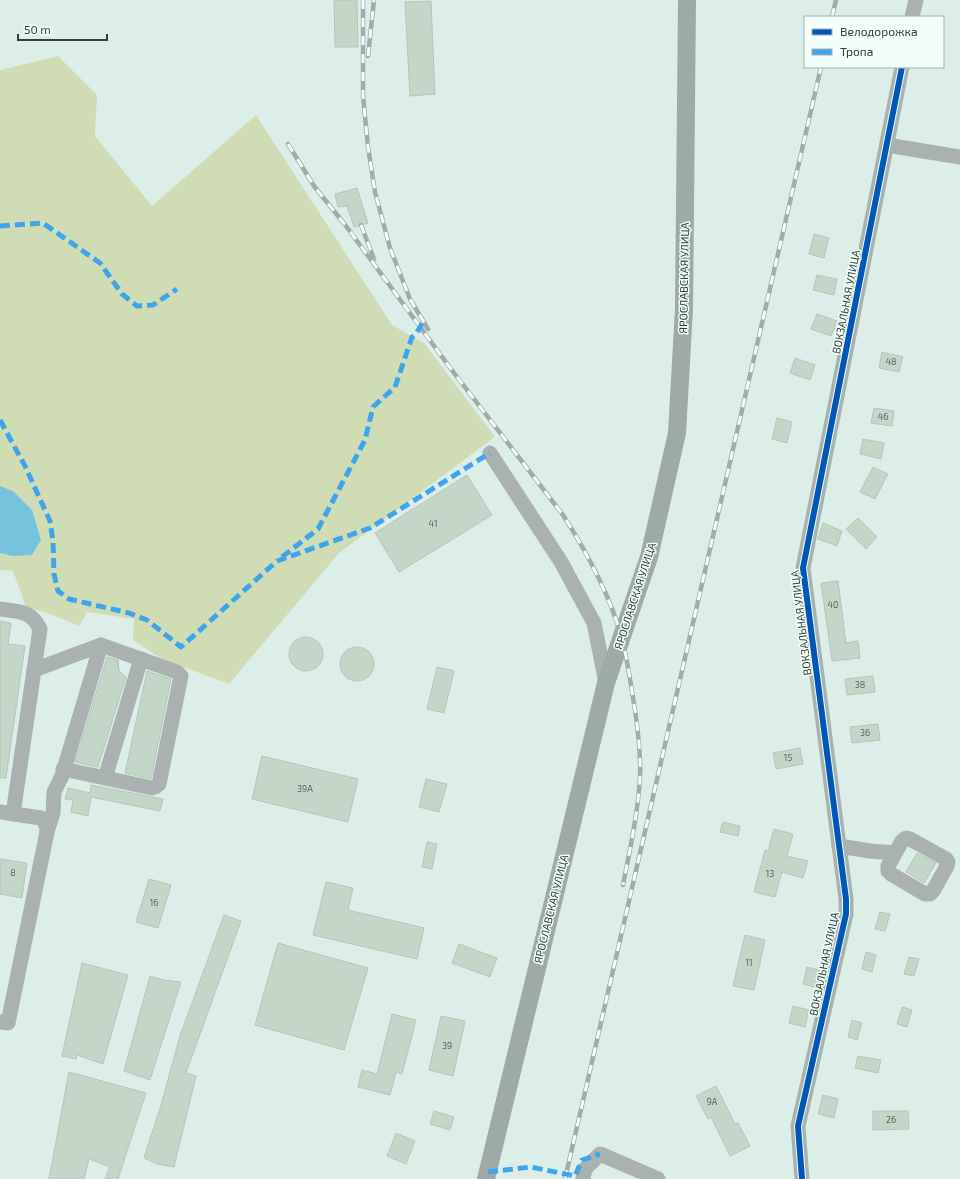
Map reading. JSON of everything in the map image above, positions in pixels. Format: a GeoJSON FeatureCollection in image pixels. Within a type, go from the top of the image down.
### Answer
{"type":"FeatureCollection","features":[{"type":"Feature","properties":{"kind":"main road","name":"ЯРОСЛАВСКАЯ УЛИЦА"},"geometry":{"type":"LineString","coordinates":[[486,1179],[606,683],[649,558],[677,433],[684,309],[687,0]]}},
{"type":"Feature","properties":{"kind":"street"},"geometry":{"type":"LineString","coordinates":[[912,16],[916,0]]}},
{"type":"Feature","properties":{"kind":"street","name":"ВОКЗАЛЬНАЯ УЛИЦА"},"geometry":{"type":"LineString","coordinates":[[802,1179],[798,1126],[846,914],[846,899],[803,568],[902,68]]}},
{"type":"Feature","properties":{"kind":"street"},"geometry":{"type":"LineString","coordinates":[[887,145],[960,157]]}},
{"type":"Feature","properties":{"kind":"street"},"geometry":{"type":"LineString","coordinates":[[490,453],[561,562],[594,623],[606,683]]}},
{"type":"Feature","properties":{"kind":"street"},"geometry":{"type":"LineString","coordinates":[[0,609],[26,613],[37,622],[40,629],[34,670],[7,813],[41,818],[47,826],[47,832]]}},
{"type":"Feature","properties":{"kind":"street"},"geometry":{"type":"LineString","coordinates":[[34,670],[101,645],[178,672],[181,676],[159,784],[155,788],[63,769]]}},
{"type":"Feature","properties":{"kind":"street"},"geometry":{"type":"LineString","coordinates":[[4,1023],[47,832],[53,814],[54,792],[63,769],[101,645]]}},
{"type":"Feature","properties":{"kind":"street"},"geometry":{"type":"LineString","coordinates":[[105,778],[141,659]]}},
{"type":"Feature","properties":{"kind":"street"},"geometry":{"type":"LineString","coordinates":[[839,846],[895,853]]}},
{"type":"Feature","properties":{"kind":"street"},"geometry":{"type":"LineString","coordinates":[[582,1179],[585,1169],[600,1154],[658,1179]]}},
{"type":"Feature","properties":{"kind":"green space"},"geometry":{"type":"Polygon","coordinates":[[[58,56],[97,95],[95,136],[152,206],[256,115],[392,325],[424,343],[495,437],[339,553],[229,684],[162,659],[133,640],[134,619],[87,612],[79,626],[48,613],[26,607],[13,571],[0,570],[0,70],[58,56]]]}},
{"type":"Feature","properties":{"kind":"water"},"geometry":{"type":"Polygon","coordinates":[[[0,486],[13,491],[32,510],[41,540],[32,555],[13,556],[0,553],[0,486]]]}},
{"type":"Feature","properties":{"kind":"building"},"geometry":{"type":"Polygon","coordinates":[[[334,0],[357,0],[358,47],[335,47],[334,0]]]}},
{"type":"Feature","properties":{"kind":"building"},"geometry":{"type":"Polygon","coordinates":[[[431,1],[435,94],[410,96],[405,2],[431,1]]]}},
{"type":"Feature","properties":{"kind":"building"},"geometry":{"type":"Polygon","coordinates":[[[357,188],[368,223],[354,227],[347,206],[338,207],[335,194],[357,188]]]}},
{"type":"Feature","properties":{"kind":"building"},"geometry":{"type":"Polygon","coordinates":[[[814,234],[829,238],[824,258],[809,254],[814,234]]]}},
{"type":"Feature","properties":{"kind":"building"},"geometry":{"type":"Polygon","coordinates":[[[817,275],[837,279],[834,295],[813,290],[817,275]]]}},
{"type":"Feature","properties":{"kind":"building"},"geometry":{"type":"Polygon","coordinates":[[[817,314],[837,321],[831,336],[811,329],[817,314]]]}},
{"type":"Feature","properties":{"kind":"building"},"geometry":{"type":"Polygon","coordinates":[[[882,352],[903,357],[899,372],[879,368],[882,352]]]}},
{"type":"Feature","properties":{"kind":"building"},"geometry":{"type":"Polygon","coordinates":[[[795,358],[815,365],[810,380],[790,373],[795,358]]]}},
{"type":"Feature","properties":{"kind":"building"},"geometry":{"type":"Polygon","coordinates":[[[874,408],[894,411],[892,426],[871,423],[874,408]]]}},
{"type":"Feature","properties":{"kind":"building"},"geometry":{"type":"Polygon","coordinates":[[[777,418],[792,422],[787,443],[772,439],[777,418]]]}},
{"type":"Feature","properties":{"kind":"building"},"geometry":{"type":"Polygon","coordinates":[[[863,439],[884,443],[881,459],[860,454],[863,439]]]}},
{"type":"Feature","properties":{"kind":"building"},"geometry":{"type":"Polygon","coordinates":[[[873,467],[888,474],[875,499],[860,492],[873,467]]]}},
{"type":"Feature","properties":{"kind":"building"},"geometry":{"type":"Polygon","coordinates":[[[467,475],[492,515],[399,572],[375,533],[467,475]]]}},
{"type":"Feature","properties":{"kind":"building"},"geometry":{"type":"Polygon","coordinates":[[[858,518],[877,537],[866,549],[846,529],[858,518]]]}},
{"type":"Feature","properties":{"kind":"building"},"geometry":{"type":"Polygon","coordinates":[[[823,523],[842,531],[837,546],[818,539],[823,523]]]}},
{"type":"Feature","properties":{"kind":"building"},"geometry":{"type":"Polygon","coordinates":[[[838,581],[846,643],[858,641],[860,658],[832,661],[821,583],[838,581]]]}},
{"type":"Feature","properties":{"kind":"building"},"geometry":{"type":"Polygon","coordinates":[[[0,621],[11,623],[8,644],[25,646],[6,778],[0,778],[0,621]]]}},
{"type":"Feature","properties":{"kind":"building"},"geometry":{"type":"Polygon","coordinates":[[[303,637],[309,637],[318,642],[322,648],[322,660],[318,666],[309,671],[303,671],[294,666],[289,657],[289,651],[294,642],[303,637]]]}},
{"type":"Feature","properties":{"kind":"building"},"geometry":{"type":"Polygon","coordinates":[[[354,647],[360,647],[369,652],[373,658],[373,670],[369,676],[360,681],[354,681],[345,676],[340,667],[340,661],[345,652],[354,647]]]}},
{"type":"Feature","properties":{"kind":"building"},"geometry":{"type":"Polygon","coordinates":[[[107,657],[118,660],[119,671],[126,677],[98,767],[75,762],[107,657]]]}},
{"type":"Feature","properties":{"kind":"building"},"geometry":{"type":"Polygon","coordinates":[[[437,667],[454,671],[444,713],[427,709],[437,667]]]}},
{"type":"Feature","properties":{"kind":"building"},"geometry":{"type":"Polygon","coordinates":[[[147,671],[171,679],[151,779],[125,773],[147,671]]]}},
{"type":"Feature","properties":{"kind":"building"},"geometry":{"type":"Polygon","coordinates":[[[873,676],[875,692],[847,695],[845,679],[873,676]]]}},
{"type":"Feature","properties":{"kind":"building"},"geometry":{"type":"Polygon","coordinates":[[[878,724],[880,740],[852,743],[850,727],[878,724]]]}},
{"type":"Feature","properties":{"kind":"building"},"geometry":{"type":"Polygon","coordinates":[[[800,748],[803,764],[776,769],[773,753],[800,748]]]}},
{"type":"Feature","properties":{"kind":"building"},"geometry":{"type":"Polygon","coordinates":[[[262,756],[358,779],[348,822],[252,799],[262,756]]]}},
{"type":"Feature","properties":{"kind":"building"},"geometry":{"type":"Polygon","coordinates":[[[426,779],[447,784],[439,812],[419,807],[426,779]]]}},
{"type":"Feature","properties":{"kind":"building"},"geometry":{"type":"Polygon","coordinates":[[[91,785],[163,799],[160,811],[91,797],[88,816],[71,812],[73,800],[65,799],[68,788],[90,793],[91,785]]]}},
{"type":"Feature","properties":{"kind":"building"},"geometry":{"type":"Polygon","coordinates":[[[723,822],[740,826],[738,836],[720,832],[723,822]]]}},
{"type":"Feature","properties":{"kind":"building"},"geometry":{"type":"Polygon","coordinates":[[[774,829],[793,834],[787,856],[808,861],[803,878],[782,872],[775,897],[754,892],[765,850],[768,851],[774,829]]]}},
{"type":"Feature","properties":{"kind":"building"},"geometry":{"type":"Polygon","coordinates":[[[427,842],[437,844],[432,869],[422,867],[427,842]]]}},
{"type":"Feature","properties":{"kind":"building"},"geometry":{"type":"Polygon","coordinates":[[[917,853],[936,863],[924,883],[906,872],[917,853]]]}},
{"type":"Feature","properties":{"kind":"building"},"geometry":{"type":"Polygon","coordinates":[[[0,859],[27,863],[22,898],[0,894],[0,859]]]}},
{"type":"Feature","properties":{"kind":"building"},"geometry":{"type":"Polygon","coordinates":[[[149,879],[171,885],[158,928],[136,922],[149,879]]]}},
{"type":"Feature","properties":{"kind":"building"},"geometry":{"type":"Polygon","coordinates":[[[326,882],[353,888],[348,910],[424,928],[417,959],[313,935],[326,882]]]}},
{"type":"Feature","properties":{"kind":"building"},"geometry":{"type":"Polygon","coordinates":[[[880,912],[890,914],[885,931],[875,929],[880,912]]]}},
{"type":"Feature","properties":{"kind":"building"},"geometry":{"type":"Polygon","coordinates":[[[224,915],[241,921],[186,1073],[196,1076],[174,1167],[157,1164],[144,1158],[161,1105],[180,1036],[224,915]]]}},
{"type":"Feature","properties":{"kind":"building"},"geometry":{"type":"Polygon","coordinates":[[[745,935],[765,940],[754,990],[733,986],[745,935]]]}},
{"type":"Feature","properties":{"kind":"building"},"geometry":{"type":"Polygon","coordinates":[[[278,943],[368,968],[344,1050],[255,1025],[278,943]]]}},
{"type":"Feature","properties":{"kind":"building"},"geometry":{"type":"Polygon","coordinates":[[[459,944],[497,958],[490,977],[452,963],[459,944]]]}},
{"type":"Feature","properties":{"kind":"building"},"geometry":{"type":"Polygon","coordinates":[[[866,952],[876,955],[872,972],[862,969],[866,952]]]}},
{"type":"Feature","properties":{"kind":"building"},"geometry":{"type":"Polygon","coordinates":[[[909,957],[919,959],[914,976],[904,974],[909,957]]]}},
{"type":"Feature","properties":{"kind":"building"},"geometry":{"type":"Polygon","coordinates":[[[82,963],[128,975],[103,1064],[77,1055],[76,1059],[62,1056],[82,963]]]}},
{"type":"Feature","properties":{"kind":"building"},"geometry":{"type":"Polygon","coordinates":[[[807,967],[822,971],[818,988],[803,984],[807,967]]]}},
{"type":"Feature","properties":{"kind":"building"},"geometry":{"type":"Polygon","coordinates":[[[150,976],[163,980],[181,982],[150,1080],[124,1071],[150,976]]]}},
{"type":"Feature","properties":{"kind":"building"},"geometry":{"type":"Polygon","coordinates":[[[793,1006],[809,1010],[805,1027],[789,1023],[793,1006]]]}},
{"type":"Feature","properties":{"kind":"building"},"geometry":{"type":"Polygon","coordinates":[[[902,1007],[912,1010],[907,1027],[897,1024],[902,1007]]]}},
{"type":"Feature","properties":{"kind":"building"},"geometry":{"type":"Polygon","coordinates":[[[392,1014],[416,1020],[402,1074],[396,1072],[390,1095],[358,1087],[362,1070],[377,1074],[392,1014]]]}},
{"type":"Feature","properties":{"kind":"building"},"geometry":{"type":"Polygon","coordinates":[[[441,1016],[465,1021],[453,1076],[429,1070],[441,1016]]]}},
{"type":"Feature","properties":{"kind":"building"},"geometry":{"type":"Polygon","coordinates":[[[852,1020],[862,1023],[857,1040],[848,1037],[852,1020]]]}},
{"type":"Feature","properties":{"kind":"building"},"geometry":{"type":"Polygon","coordinates":[[[858,1056],[881,1060],[878,1073],[855,1068],[858,1056]]]}},
{"type":"Feature","properties":{"kind":"building"},"geometry":{"type":"Polygon","coordinates":[[[69,1072],[146,1093],[118,1179],[105,1179],[110,1167],[89,1159],[84,1179],[49,1179],[69,1072]]]}},
{"type":"Feature","properties":{"kind":"building"},"geometry":{"type":"Polygon","coordinates":[[[716,1086],[735,1124],[738,1123],[750,1146],[730,1156],[711,1117],[708,1119],[696,1096],[716,1086]]]}},
{"type":"Feature","properties":{"kind":"building"},"geometry":{"type":"Polygon","coordinates":[[[823,1095],[838,1099],[834,1118],[818,1114],[823,1095]]]}},
{"type":"Feature","properties":{"kind":"building"},"geometry":{"type":"Polygon","coordinates":[[[434,1111],[454,1117],[450,1130],[430,1124],[434,1111]]]}},
{"type":"Feature","properties":{"kind":"building"},"geometry":{"type":"Polygon","coordinates":[[[873,1111],[908,1111],[909,1129],[873,1130],[873,1111]]]}},
{"type":"Feature","properties":{"kind":"building"},"geometry":{"type":"Polygon","coordinates":[[[396,1133],[415,1141],[406,1164],[387,1156],[396,1133]]]}},
{"type":"Feature","properties":{"kind":"railway"},"geometry":{"type":"LineString","coordinates":[[363,0],[363,96],[368,147],[375,192],[390,248],[410,299],[428,329]]}},
{"type":"Feature","properties":{"kind":"railway"},"geometry":{"type":"LineString","coordinates":[[368,56],[374,0]]}},
{"type":"Feature","properties":{"kind":"railway"},"geometry":{"type":"LineString","coordinates":[[832,16],[836,0]]}},
{"type":"Feature","properties":{"kind":"railway"},"geometry":{"type":"LineString","coordinates":[[565,1179],[821,68]]}},
{"type":"Feature","properties":{"kind":"railway"},"geometry":{"type":"LineString","coordinates":[[288,144],[314,186],[346,226],[451,369],[563,515],[589,559],[605,591],[617,623],[624,648],[635,710],[640,752],[640,777],[637,804],[623,885]]}},
{"type":"Feature","properties":{"kind":"railway"},"geometry":{"type":"LineString","coordinates":[[361,225],[374,259]]}},
{"type":"Feature","properties":{"kind":"marked path"},"geometry":{"type":"LineString","coordinates":[[0,226],[43,223],[100,263],[122,294],[137,306],[153,305],[177,289]]}},
{"type":"Feature","properties":{"kind":"marked path"},"geometry":{"type":"LineString","coordinates":[[282,557],[318,529],[365,440],[373,407],[395,387],[412,337],[416,334],[423,322]]}},
{"type":"Feature","properties":{"kind":"marked path"},"geometry":{"type":"LineString","coordinates":[[0,420],[25,466],[50,521],[53,541],[54,574],[58,591],[69,599],[129,613],[147,620],[181,647],[277,561],[370,528],[490,453]]}},
{"type":"Feature","properties":{"kind":"marked path"},"geometry":{"type":"LineString","coordinates":[[488,1172],[531,1167],[575,1176],[582,1160],[600,1154]]}},
{"type":"Feature","properties":{"kind":"cycle path"},"geometry":{"type":"LineString","coordinates":[[802,1179],[798,1126],[846,914],[846,899],[803,568],[902,68]]}}]}
